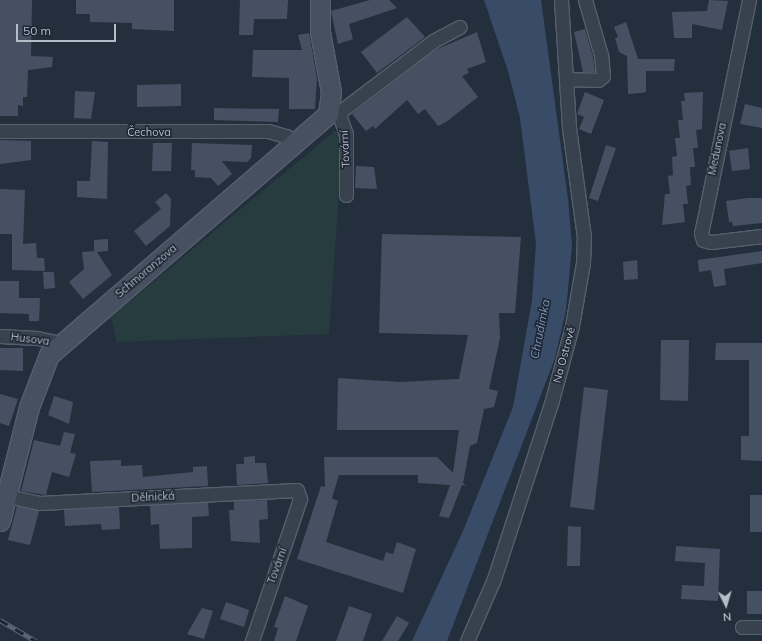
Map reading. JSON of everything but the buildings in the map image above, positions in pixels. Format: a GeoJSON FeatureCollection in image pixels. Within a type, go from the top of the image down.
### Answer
{"type":"FeatureCollection","features":[{"type":"Feature","properties":{"kind":"street"},"geometry":{"type":"LineString","coordinates":[[304,0],[324,54]]}},
{"type":"Feature","properties":{"kind":"street"},"geometry":{"type":"LineString","coordinates":[[320,0],[318,16],[324,54],[331,84],[334,111],[433,41],[459,27]]}},
{"type":"Feature","properties":{"kind":"street","name":"Na Ostrově"},"geometry":{"type":"LineString","coordinates":[[467,641],[478,620],[551,404],[580,284],[584,237],[567,79],[561,0]]}},
{"type":"Feature","properties":{"kind":"street"},"geometry":{"type":"LineString","coordinates":[[567,79],[594,80],[603,76],[601,56],[585,0]]}},
{"type":"Feature","properties":{"kind":"street","name":"Medunova"},"geometry":{"type":"LineString","coordinates":[[749,0],[701,233],[704,240],[711,242],[762,236]]}},
{"type":"Feature","properties":{"kind":"street","name":"Schmoranzova"},"geometry":{"type":"LineString","coordinates":[[0,521],[39,375],[46,360],[60,343],[334,111]]}},
{"type":"Feature","properties":{"kind":"street","name":"Tovární"},"geometry":{"type":"LineString","coordinates":[[334,111],[346,140],[346,195]]}},
{"type":"Feature","properties":{"kind":"street","name":"Čechova"},"geometry":{"type":"LineString","coordinates":[[0,131],[268,132],[286,136],[294,145]]}},
{"type":"Feature","properties":{"kind":"street","name":"Husova"},"geometry":{"type":"LineString","coordinates":[[0,336],[37,338],[60,343]]}},
{"type":"Feature","properties":{"kind":"street","name":"Tovární"},"geometry":{"type":"LineString","coordinates":[[252,641],[286,542],[299,491]]}},
{"type":"Feature","properties":{"kind":"street","name":"Dělnická"},"geometry":{"type":"LineString","coordinates":[[7,496],[40,503],[299,491]]}},
{"type":"Feature","properties":{"kind":"street"},"geometry":{"type":"LineString","coordinates":[[742,627],[762,627]]}},
{"type":"Feature","properties":{"kind":"green space"},"geometry":{"type":"Polygon","coordinates":[[[335,131],[343,139],[329,334],[117,342],[111,317],[335,131]]]}},
{"type":"Feature","properties":{"kind":"water","name":"Chrudimka"},"geometry":{"type":"Polygon","coordinates":[[[484,0],[541,0],[568,199],[572,246],[566,310],[555,358],[447,641],[412,641],[463,531],[513,407],[532,300],[536,244],[520,118],[508,71],[484,0]]]}},
{"type":"Feature","properties":{"kind":"railway"},"geometry":{"type":"LineString","coordinates":[[0,620],[36,641]]}}]}
